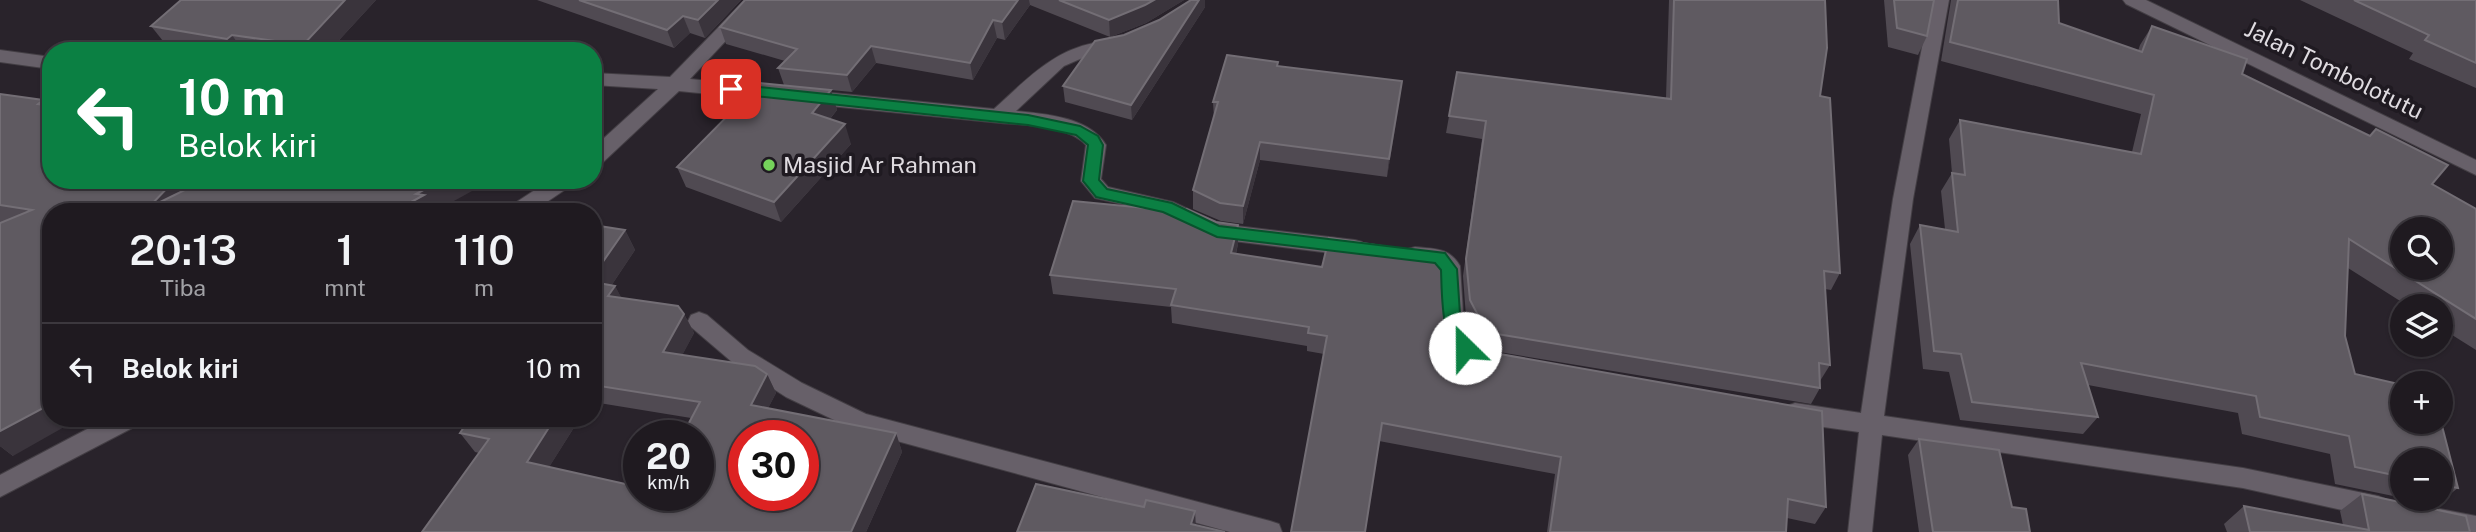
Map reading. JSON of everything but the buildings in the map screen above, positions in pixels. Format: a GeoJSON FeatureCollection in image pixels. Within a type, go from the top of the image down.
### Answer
{"type":"FeatureCollection","features":[{"type":"Feature","properties":{"kind":"street"},"geometry":{"type":"LineString","coordinates":[[602,152],[677,82],[755,0]]}},
{"type":"Feature","properties":{"kind":"street"},"geometry":{"type":"LineString","coordinates":[[1860,532],[1870,426],[1918,109],[1940,0]]}},
{"type":"Feature","properties":{"kind":"street","name":"Jalan Tombolotutu"},"geometry":{"type":"LineString","coordinates":[[2132,0],[2476,169]]}},
{"type":"Feature","properties":{"kind":"street"},"geometry":{"type":"LineString","coordinates":[[998,117],[1058,62],[1083,51],[1129,39]]}},
{"type":"Feature","properties":{"kind":"street"},"geometry":{"type":"LineString","coordinates":[[0,56],[42,62]]}},
{"type":"Feature","properties":{"kind":"street"},"geometry":{"type":"LineString","coordinates":[[602,79],[677,82],[812,99],[998,117],[1080,131],[1089,135],[1096,145],[1091,181],[1102,193],[1166,207],[1217,231],[1372,250]]}},
{"type":"Feature","properties":{"kind":"street"},"geometry":{"type":"LineString","coordinates":[[530,203],[551,189]]}},
{"type":"Feature","properties":{"kind":"street"},"geometry":{"type":"LineString","coordinates":[[1399,253],[1440,257],[1449,266],[1453,330],[1465,348],[1479,358]]}},
{"type":"Feature","properties":{"kind":"street"},"geometry":{"type":"LineString","coordinates":[[699,321],[740,356],[794,390],[861,422],[1270,532]]}},
{"type":"Feature","properties":{"kind":"street"},"geometry":{"type":"LineString","coordinates":[[1774,410],[2243,478],[2390,509]]}},
{"type":"Feature","properties":{"kind":"street"},"geometry":{"type":"LineString","coordinates":[[0,487],[113,427]]}},
{"type":"Feature","properties":{"kind":"street"},"geometry":{"type":"LineString","coordinates":[[2424,516],[2476,527]]}},
{"type":"Feature","properties":{"kind":"place","name":"Masjid Ar Rahman"},"geometry":{"type":"Point","coordinates":[769,165]}},
{"type":"Feature","properties":{"kind":"route"},"geometry":{"type":"LineString","coordinates":[[731,89],[1028,120],[1080,131],[1089,135],[1096,145],[1091,181],[1102,193],[1115,198],[1166,207],[1217,231],[1440,257],[1449,266],[1453,330],[1465,348]]}}]}
